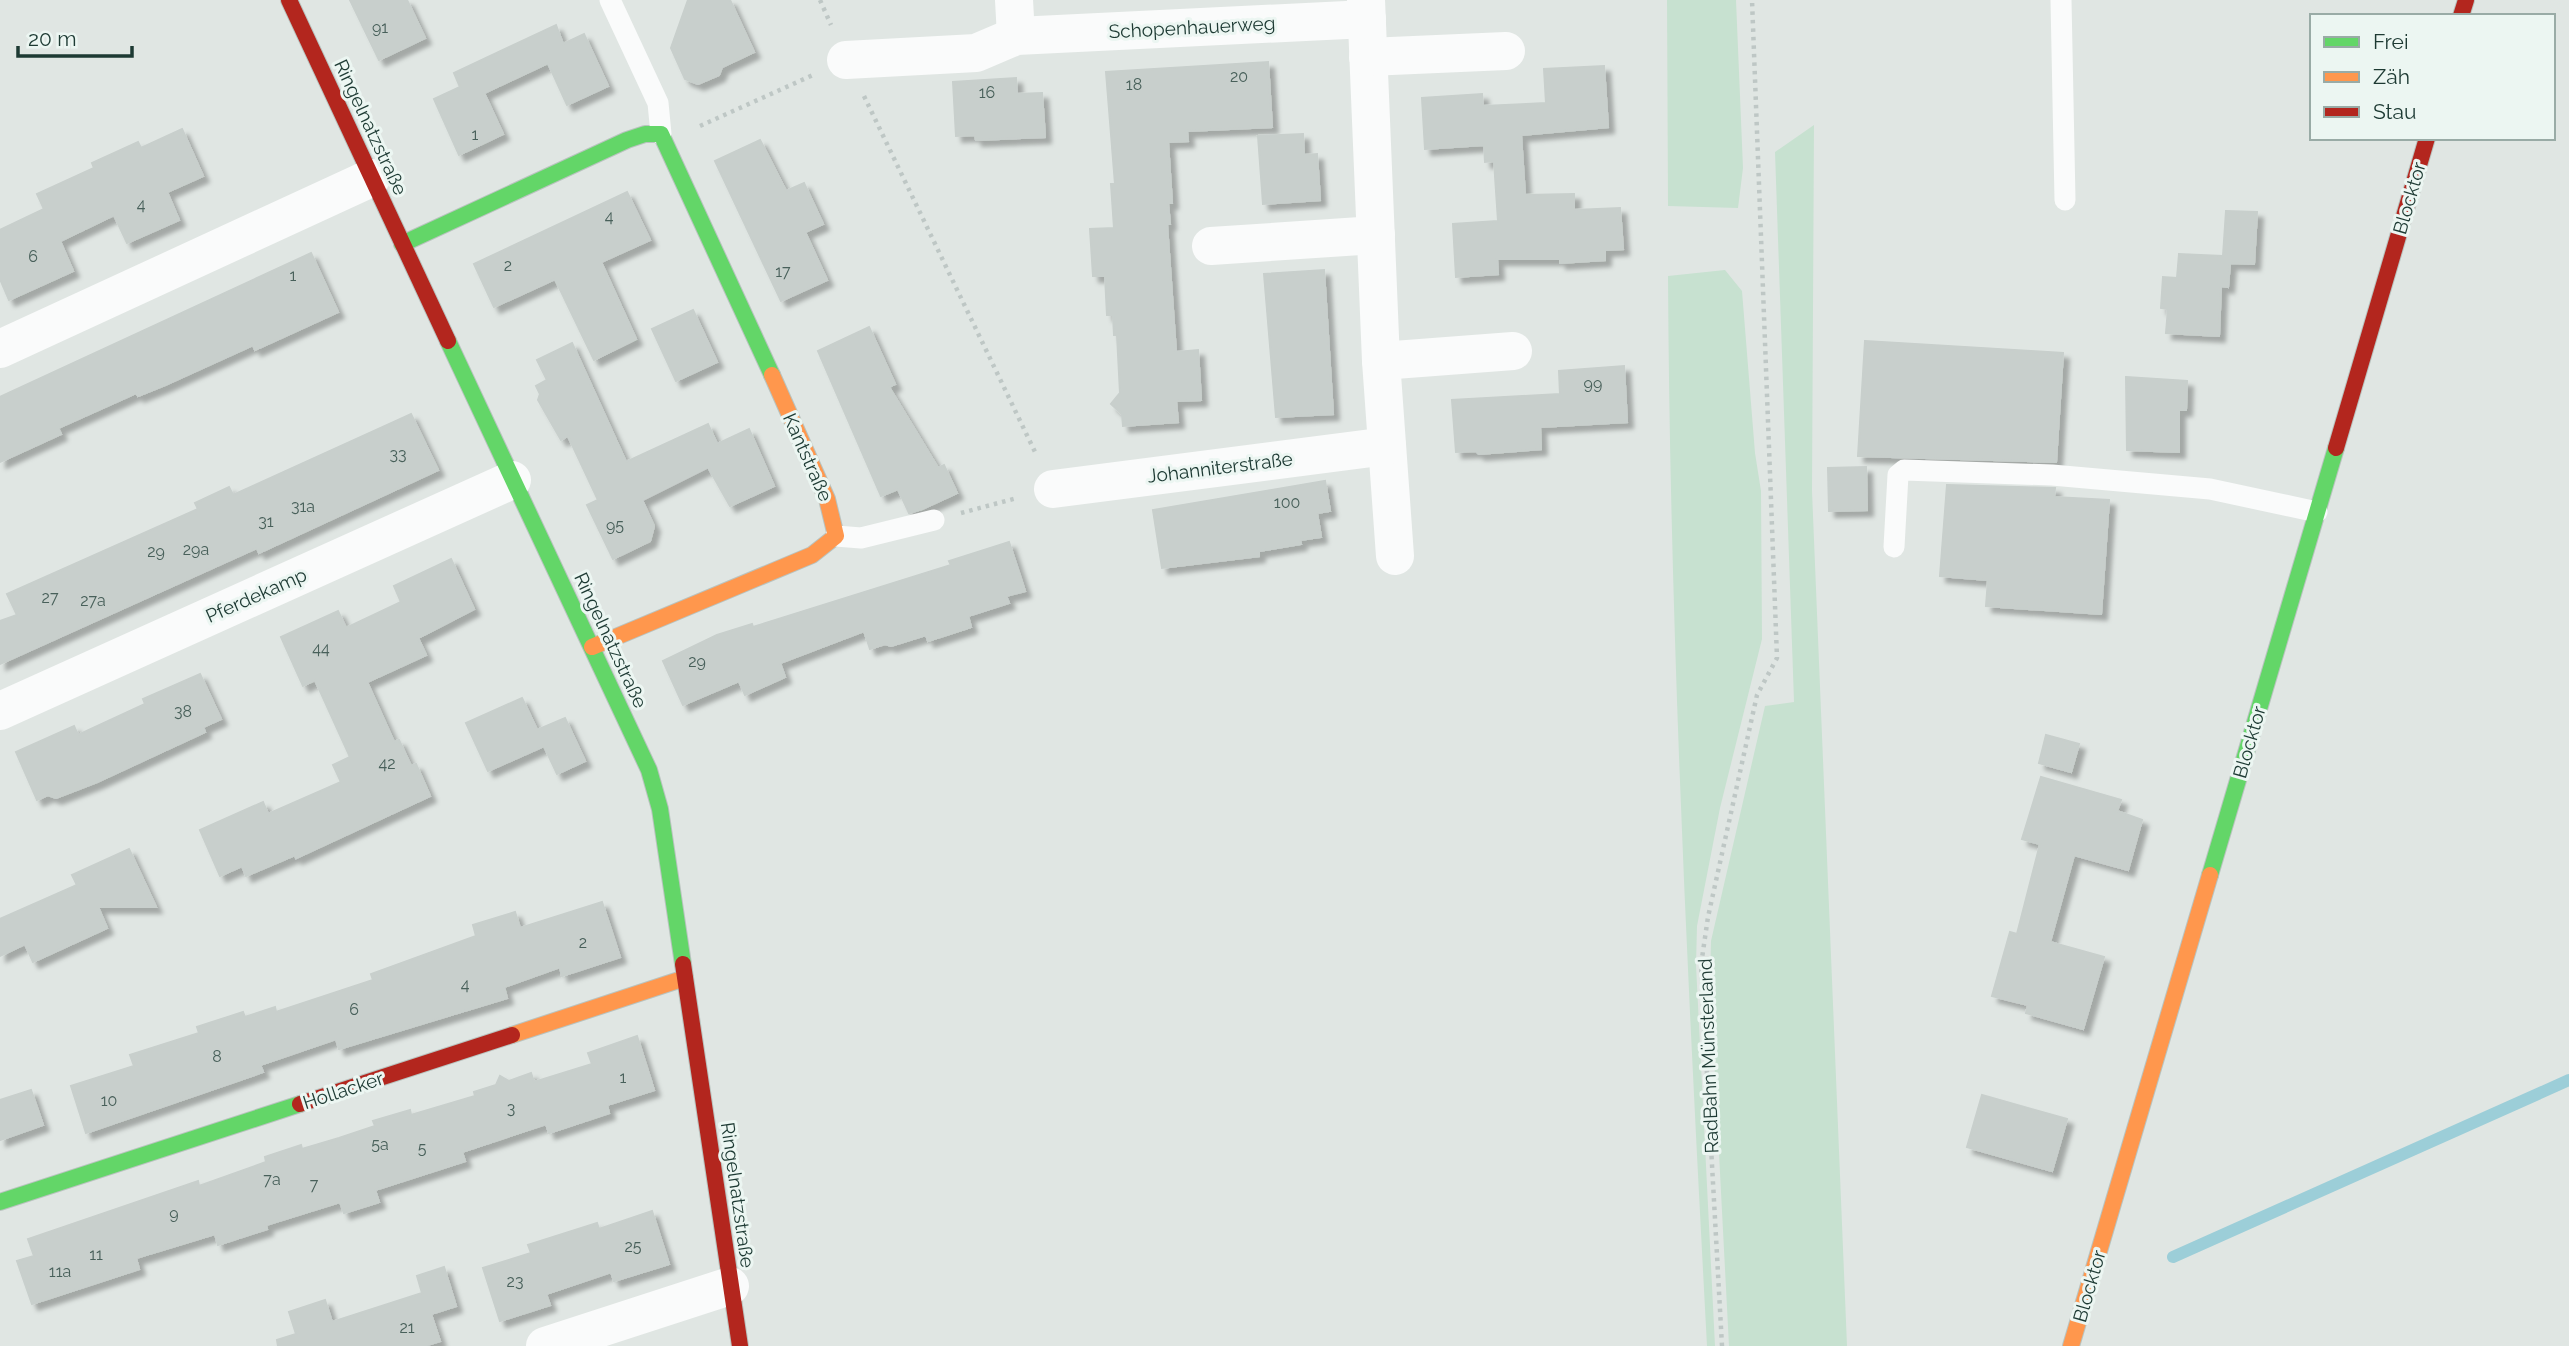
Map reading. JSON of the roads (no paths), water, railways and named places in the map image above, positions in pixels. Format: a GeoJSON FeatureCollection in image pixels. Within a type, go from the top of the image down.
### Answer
{"type":"FeatureCollection","features":[{"type":"Feature","properties":{"kind":"street","name":"Ringelnatzstraße"},"geometry":{"type":"LineString","coordinates":[[289,0],[649,770],[660,809],[740,1346]]}},
{"type":"Feature","properties":{"kind":"street"},"geometry":{"type":"LineString","coordinates":[[1366,10],[1381,361],[1395,556]]}},
{"type":"Feature","properties":{"kind":"street","name":"Schopenhauerweg"},"geometry":{"type":"LineString","coordinates":[[846,60],[976,53],[1015,18],[1366,10]]}},
{"type":"Feature","properties":{"kind":"street"},"geometry":{"type":"LineString","coordinates":[[1368,57],[1506,51]]}},
{"type":"Feature","properties":{"kind":"street"},"geometry":{"type":"LineString","coordinates":[[402,244],[627,140],[645,134],[661,134]]}},
{"type":"Feature","properties":{"kind":"street","name":"Kantstraße"},"geometry":{"type":"LineString","coordinates":[[661,134],[827,499],[836,536]]}},
{"type":"Feature","properties":{"kind":"street","name":"Blocktor"},"geometry":{"type":"LineString","coordinates":[[2071,1346],[2426,140]]}},
{"type":"Feature","properties":{"kind":"street"},"geometry":{"type":"LineString","coordinates":[[0,349],[371,178]]}},
{"type":"Feature","properties":{"kind":"street"},"geometry":{"type":"LineString","coordinates":[[1211,246],[1376,235]]}},
{"type":"Feature","properties":{"kind":"street"},"geometry":{"type":"LineString","coordinates":[[1381,361],[1513,351]]}},
{"type":"Feature","properties":{"kind":"street","name":"Johanniterstraße"},"geometry":{"type":"LineString","coordinates":[[1053,489],[1387,446]]}},
{"type":"Feature","properties":{"kind":"street","name":"Pferdekamp"},"geometry":{"type":"LineString","coordinates":[[0,712],[512,480]]}},
{"type":"Feature","properties":{"kind":"street"},"geometry":{"type":"LineString","coordinates":[[592,647],[812,555],[836,536]]}},
{"type":"Feature","properties":{"kind":"street","name":"Hollacker"},"geometry":{"type":"LineString","coordinates":[[0,1202],[685,978]]}},
{"type":"Feature","properties":{"kind":"street"},"geometry":{"type":"LineString","coordinates":[[545,1346],[730,1286]]}},
{"type":"Feature","properties":{"kind":"lane","name":"Kantstraße"},"geometry":{"type":"LineString","coordinates":[[610,0],[658,103],[661,134]]}},
{"type":"Feature","properties":{"kind":"lane"},"geometry":{"type":"LineString","coordinates":[[2061,0],[2065,200]]}},
{"type":"Feature","properties":{"kind":"lane"},"geometry":{"type":"LineString","coordinates":[[1894,547],[1898,475],[1905,470],[2052,475],[2210,489],[2317,512]]}},
{"type":"Feature","properties":{"kind":"lane"},"geometry":{"type":"LineString","coordinates":[[836,536],[861,538],[934,520]]}},
{"type":"Feature","properties":{"kind":"waterway"},"geometry":{"type":"LineString","coordinates":[[2173,1257],[2569,1080]]}}]}
